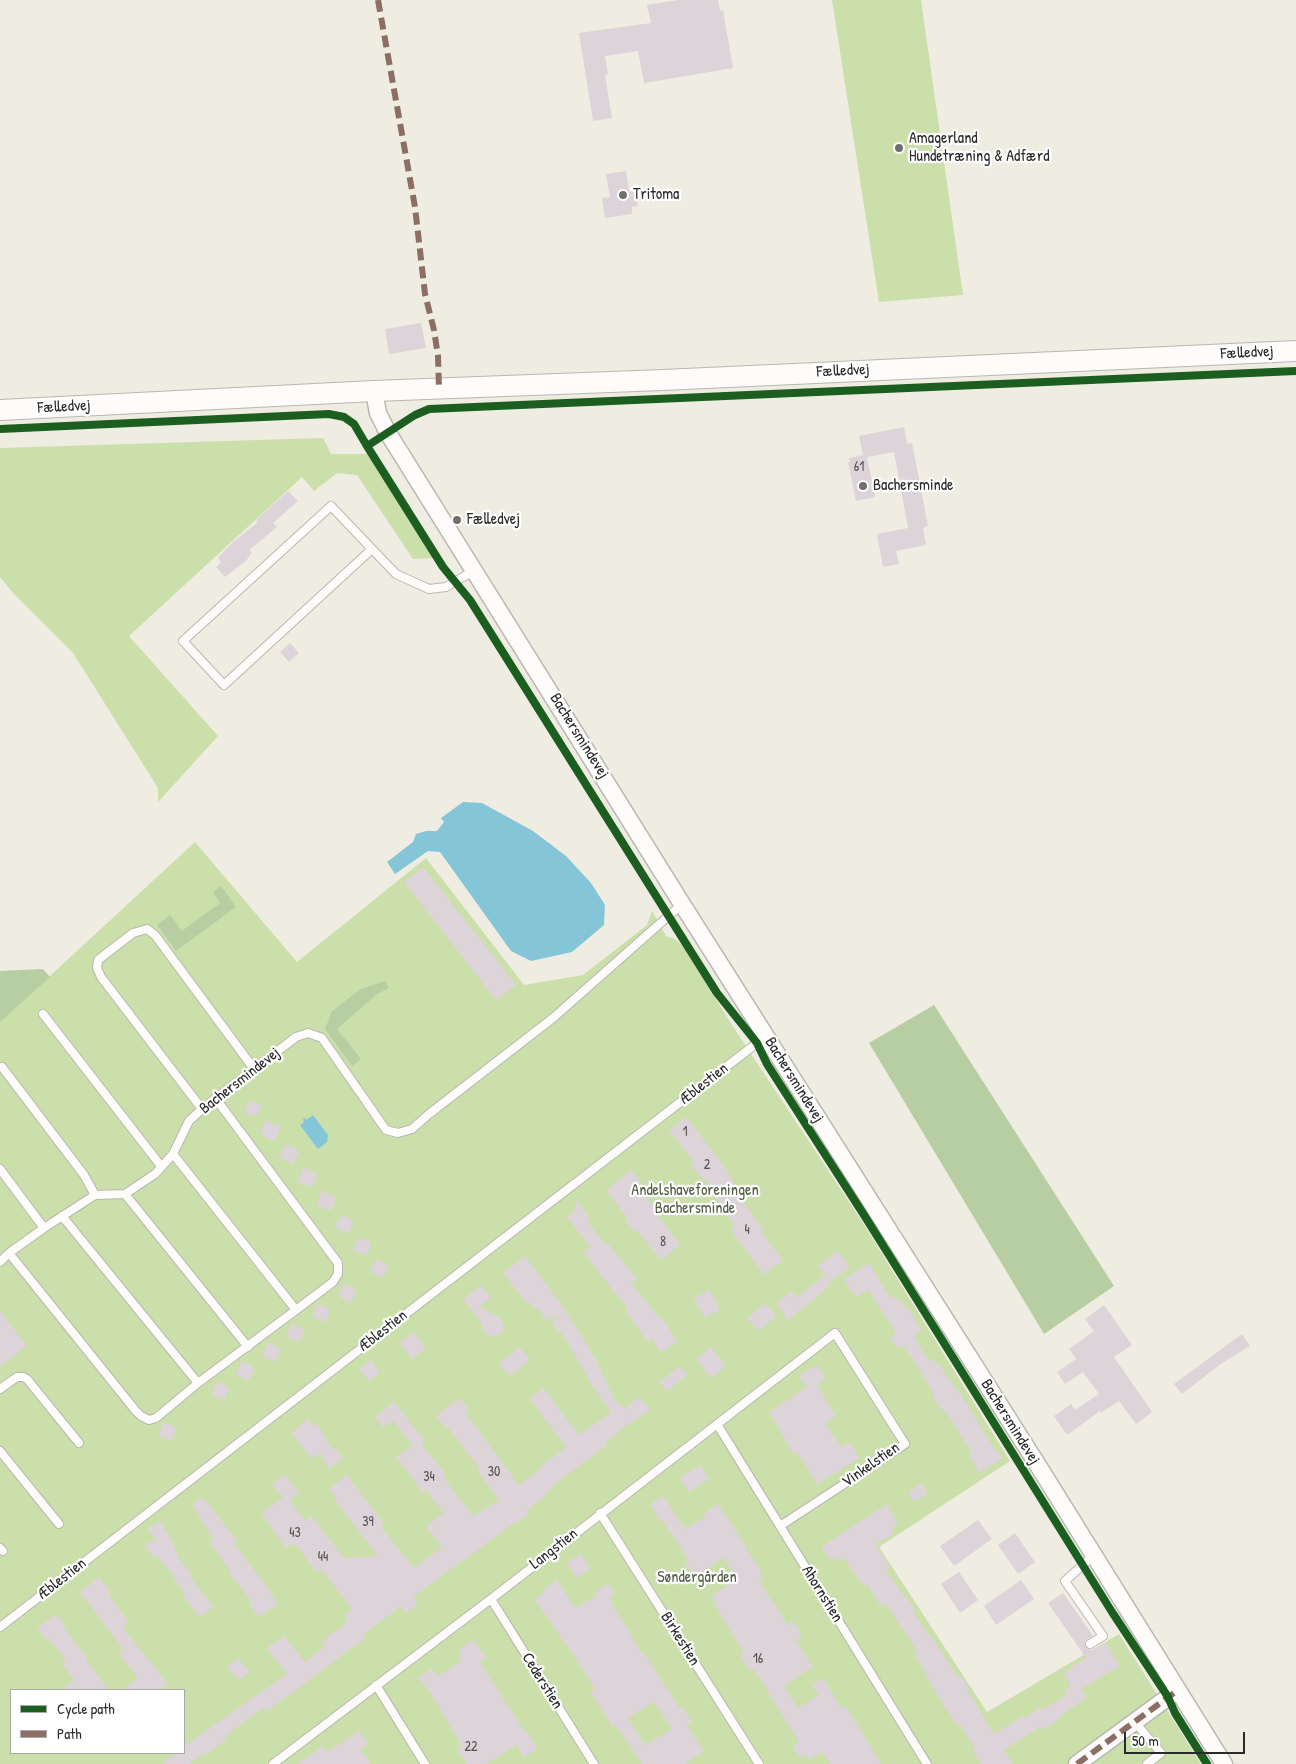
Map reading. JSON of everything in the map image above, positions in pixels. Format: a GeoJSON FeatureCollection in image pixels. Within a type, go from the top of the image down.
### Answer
{"type":"FeatureCollection","features":[{"type":"Feature","properties":{"kind":"street","name":"Fælledvej"},"geometry":{"type":"LineString","coordinates":[[0,410],[374,391],[663,380],[1296,350]]}},
{"type":"Feature","properties":{"kind":"street","name":"Bachersmindevej"},"geometry":{"type":"LineString","coordinates":[[374,391],[376,407],[381,421],[682,904],[1224,1764]]}},
{"type":"Feature","properties":{"kind":"street"},"geometry":{"type":"LineString","coordinates":[[1077,1764],[1178,1690]]}},
{"type":"Feature","properties":{"kind":"lane"},"geometry":{"type":"LineString","coordinates":[[372,549],[224,685],[183,641],[331,506],[396,574],[429,589],[446,587],[475,570]]}},
{"type":"Feature","properties":{"kind":"lane","name":"Bachersmindevej"},"geometry":{"type":"LineString","coordinates":[[125,1194],[155,1174],[173,1154],[189,1121],[202,1109],[296,1037],[308,1033],[322,1038],[386,1130],[398,1133],[412,1129],[553,1018],[682,904]]}},
{"type":"Feature","properties":{"kind":"lane"},"geometry":{"type":"LineString","coordinates":[[202,1109],[101,977],[97,968],[98,960],[133,932],[147,929],[155,935],[254,1069]]}},
{"type":"Feature","properties":{"kind":"lane"},"geometry":{"type":"LineString","coordinates":[[43,1014],[161,1166]]}},
{"type":"Feature","properties":{"kind":"lane","name":"Æblestien"},"geometry":{"type":"LineString","coordinates":[[0,1627],[766,1036]]}},
{"type":"Feature","properties":{"kind":"lane"},"geometry":{"type":"LineString","coordinates":[[2,1067],[84,1175],[95,1195]]}},
{"type":"Feature","properties":{"kind":"lane"},"geometry":{"type":"LineString","coordinates":[[9,1253],[117,1389],[141,1416],[149,1420],[156,1418],[198,1383],[334,1282],[338,1274],[338,1263],[216,1099]]}},
{"type":"Feature","properties":{"kind":"lane"},"geometry":{"type":"LineString","coordinates":[[173,1154],[296,1310]]}},
{"type":"Feature","properties":{"kind":"lane"},"geometry":{"type":"LineString","coordinates":[[0,1169],[44,1228]]}},
{"type":"Feature","properties":{"kind":"lane"},"geometry":{"type":"LineString","coordinates":[[0,1262],[9,1253],[44,1228],[95,1195],[125,1194],[248,1346]]}},
{"type":"Feature","properties":{"kind":"lane"},"geometry":{"type":"LineString","coordinates":[[62,1216],[198,1383]]}},
{"type":"Feature","properties":{"kind":"lane","name":"Langstien"},"geometry":{"type":"LineString","coordinates":[[273,1764],[835,1333]]}},
{"type":"Feature","properties":{"kind":"lane","name":"Vinkelstien"},"geometry":{"type":"LineString","coordinates":[[780,1526],[905,1444],[835,1333]]}},
{"type":"Feature","properties":{"kind":"lane"},"geometry":{"type":"LineString","coordinates":[[0,1389],[18,1377],[27,1379],[79,1443]]}},
{"type":"Feature","properties":{"kind":"lane","name":"Ahornstien"},"geometry":{"type":"LineString","coordinates":[[717,1424],[928,1764]]}},
{"type":"Feature","properties":{"kind":"lane"},"geometry":{"type":"LineString","coordinates":[[0,1451],[59,1524]]}},
{"type":"Feature","properties":{"kind":"lane","name":"Birkestien"},"geometry":{"type":"LineString","coordinates":[[600,1514],[759,1764]]}},
{"type":"Feature","properties":{"kind":"lane"},"geometry":{"type":"LineString","coordinates":[[1090,1644],[1103,1636],[1065,1581],[1094,1555]]}},
{"type":"Feature","properties":{"kind":"lane","name":"Cederstien"},"geometry":{"type":"LineString","coordinates":[[490,1599],[594,1764]]}},
{"type":"Feature","properties":{"kind":"lane"},"geometry":{"type":"LineString","coordinates":[[376,1685],[425,1764]]}},
{"type":"Feature","properties":{"kind":"lane"},"geometry":{"type":"LineString","coordinates":[[1134,1721],[1161,1754],[1147,1764]]}},
{"type":"Feature","properties":{"kind":"green space","name":"Amagerland Hundetræning & Adfærd"},"geometry":{"type":"Polygon","coordinates":[[[832,0],[921,0],[963,295],[879,302],[832,0]]]}},
{"type":"Feature","properties":{"kind":"green space"},"geometry":{"type":"Polygon","coordinates":[[[323,438],[331,454],[369,454],[433,558],[413,559],[357,475],[337,473],[314,491],[302,477],[129,636],[218,736],[158,802],[158,788],[73,653],[14,594],[0,577],[0,448],[323,438]]]}},
{"type":"Feature","properties":{"kind":"green space"},"geometry":{"type":"Polygon","coordinates":[[[195,842],[297,962],[426,858],[524,985],[583,975],[647,925],[652,911],[666,936],[675,939],[684,947],[732,1025],[861,1220],[1010,1461],[879,1547],[987,1712],[1119,1634],[1201,1764],[0,1764],[0,1022],[195,842]]]}},
{"type":"Feature","properties":{"kind":"green space"},"geometry":{"type":"Polygon","coordinates":[[[221,886],[236,907],[176,951],[157,925],[170,915],[182,931],[220,903],[213,892],[221,886]]]}},
{"type":"Feature","properties":{"kind":"green space"},"geometry":{"type":"Polygon","coordinates":[[[43,969],[50,977],[0,1022],[0,971],[43,969]]]}},
{"type":"Feature","properties":{"kind":"green space"},"geometry":{"type":"Polygon","coordinates":[[[385,981],[389,988],[377,994],[337,1029],[361,1059],[352,1066],[325,1029],[332,1011],[361,989],[385,981]]]}},
{"type":"Feature","properties":{"kind":"green space"},"geometry":{"type":"Polygon","coordinates":[[[934,1005],[1114,1286],[1044,1334],[869,1043],[934,1005]]]}},
{"type":"Feature","properties":{"kind":"water"},"geometry":{"type":"Polygon","coordinates":[[[463,802],[482,803],[533,831],[566,856],[591,883],[605,905],[604,925],[572,952],[531,961],[511,951],[440,852],[428,851],[395,874],[387,862],[413,842],[416,834],[426,831],[437,831],[444,822],[441,818],[463,802]]]}},
{"type":"Feature","properties":{"kind":"water"},"geometry":{"type":"Polygon","coordinates":[[[313,1115],[328,1135],[327,1142],[318,1149],[300,1125],[304,1122],[303,1119],[305,1118],[306,1120],[313,1115]]]}},
{"type":"Feature","properties":{"kind":"building"},"geometry":{"type":"Polygon","coordinates":[[[678,0],[718,0],[720,11],[723,10],[733,68],[644,83],[638,51],[605,56],[608,74],[605,75],[612,118],[593,121],[579,33],[651,23],[647,5],[678,0]]]}},
{"type":"Feature","properties":{"kind":"building","name":"Tritoma"},"geometry":{"type":"Polygon","coordinates":[[[626,171],[629,192],[635,191],[638,206],[632,207],[632,214],[605,218],[602,198],[610,197],[606,174],[626,171]]]}},
{"type":"Feature","properties":{"kind":"building"},"geometry":{"type":"Polygon","coordinates":[[[421,323],[426,348],[389,354],[385,329],[421,323]]]}},
{"type":"Feature","properties":{"kind":"building"},"geometry":{"type":"Polygon","coordinates":[[[904,427],[907,444],[912,443],[928,526],[923,528],[926,545],[896,551],[899,564],[883,567],[877,534],[908,528],[894,452],[867,457],[875,497],[856,501],[848,462],[850,462],[849,458],[863,455],[859,436],[904,427]]]}},
{"type":"Feature","properties":{"kind":"building"},"geometry":{"type":"Polygon","coordinates":[[[288,491],[298,501],[273,523],[277,527],[249,550],[252,553],[248,559],[225,577],[216,567],[221,562],[218,558],[233,542],[258,522],[256,520],[288,491]]]}},
{"type":"Feature","properties":{"kind":"building"},"geometry":{"type":"Polygon","coordinates":[[[290,643],[299,653],[289,662],[280,652],[290,643]]]}},
{"type":"Feature","properties":{"kind":"building"},"geometry":{"type":"Polygon","coordinates":[[[423,867],[516,985],[496,1000],[404,882],[423,867]]]}},
{"type":"Feature","properties":{"kind":"building"},"geometry":{"type":"Polygon","coordinates":[[[250,1100],[262,1105],[256,1117],[244,1112],[250,1100]]]}},
{"type":"Feature","properties":{"kind":"building"},"geometry":{"type":"Polygon","coordinates":[[[686,1117],[724,1166],[743,1197],[741,1199],[763,1229],[760,1231],[783,1260],[764,1275],[731,1230],[735,1227],[705,1179],[703,1180],[691,1165],[694,1162],[669,1130],[686,1117]]]}},
{"type":"Feature","properties":{"kind":"building"},"geometry":{"type":"Polygon","coordinates":[[[266,1120],[281,1127],[274,1141],[260,1134],[266,1120]]]}},
{"type":"Feature","properties":{"kind":"building"},"geometry":{"type":"Polygon","coordinates":[[[285,1144],[300,1151],[293,1164],[279,1157],[285,1144]]]}},
{"type":"Feature","properties":{"kind":"building"},"geometry":{"type":"Polygon","coordinates":[[[304,1167],[318,1174],[312,1188],[297,1181],[304,1167]]]}},
{"type":"Feature","properties":{"kind":"building"},"geometry":{"type":"Polygon","coordinates":[[[631,1170],[641,1182],[637,1185],[659,1213],[657,1215],[680,1245],[661,1260],[637,1230],[634,1232],[626,1221],[628,1219],[606,1190],[631,1170]]]}},
{"type":"Feature","properties":{"kind":"building"},"geometry":{"type":"Polygon","coordinates":[[[322,1191],[337,1198],[331,1211],[316,1205],[322,1191]]]}},
{"type":"Feature","properties":{"kind":"building"},"geometry":{"type":"Polygon","coordinates":[[[576,1200],[590,1218],[587,1221],[606,1245],[608,1243],[637,1279],[631,1283],[661,1320],[663,1319],[677,1342],[660,1352],[652,1339],[648,1342],[625,1311],[628,1309],[583,1252],[590,1247],[567,1217],[574,1212],[576,1200]]]}},
{"type":"Feature","properties":{"kind":"building"},"geometry":{"type":"Polygon","coordinates":[[[342,1215],[354,1221],[348,1234],[335,1227],[342,1215]]]}},
{"type":"Feature","properties":{"kind":"building"},"geometry":{"type":"Polygon","coordinates":[[[359,1237],[372,1243],[366,1256],[353,1250],[359,1237]]]}},
{"type":"Feature","properties":{"kind":"building"},"geometry":{"type":"Polygon","coordinates":[[[838,1251],[850,1268],[829,1282],[818,1265],[838,1251]]]}},
{"type":"Feature","properties":{"kind":"building"},"geometry":{"type":"Polygon","coordinates":[[[525,1256],[561,1304],[595,1358],[617,1405],[620,1403],[624,1409],[639,1397],[650,1410],[620,1430],[605,1443],[607,1445],[553,1485],[554,1487],[547,1492],[548,1494],[526,1511],[529,1514],[413,1597],[418,1604],[406,1613],[401,1606],[363,1635],[365,1638],[267,1711],[264,1707],[225,1736],[227,1739],[206,1755],[204,1753],[189,1764],[162,1764],[176,1754],[185,1754],[185,1746],[287,1674],[266,1648],[284,1636],[305,1662],[325,1646],[322,1641],[348,1622],[344,1616],[352,1609],[321,1569],[317,1572],[295,1544],[293,1546],[291,1544],[286,1548],[261,1513],[283,1498],[272,1484],[285,1475],[299,1493],[290,1500],[305,1521],[311,1516],[344,1558],[378,1556],[334,1499],[336,1497],[329,1489],[347,1475],[383,1522],[384,1526],[382,1528],[414,1568],[442,1547],[426,1526],[444,1513],[426,1490],[423,1493],[396,1457],[413,1446],[393,1420],[383,1428],[375,1417],[394,1402],[425,1441],[421,1444],[446,1474],[443,1477],[473,1516],[499,1500],[477,1471],[480,1469],[447,1426],[445,1428],[436,1416],[460,1398],[469,1409],[465,1412],[519,1485],[540,1470],[539,1468],[566,1447],[529,1398],[543,1388],[579,1435],[611,1412],[587,1378],[561,1332],[559,1334],[552,1322],[559,1316],[546,1320],[538,1308],[536,1310],[531,1303],[528,1305],[503,1273],[525,1256]]]}},
{"type":"Feature","properties":{"kind":"building"},"geometry":{"type":"Polygon","coordinates":[[[376,1259],[389,1266],[383,1278],[370,1272],[376,1259]]]}},
{"type":"Feature","properties":{"kind":"building"},"geometry":{"type":"Polygon","coordinates":[[[869,1263],[891,1299],[895,1296],[899,1302],[901,1300],[907,1310],[909,1309],[922,1331],[914,1336],[929,1361],[933,1359],[937,1365],[939,1364],[1002,1459],[979,1473],[969,1455],[972,1453],[944,1409],[941,1411],[932,1395],[934,1394],[909,1353],[903,1345],[897,1348],[890,1337],[896,1333],[868,1290],[857,1297],[854,1291],[852,1293],[844,1279],[869,1263]]]}},
{"type":"Feature","properties":{"kind":"building"},"geometry":{"type":"Polygon","coordinates":[[[824,1276],[831,1284],[788,1320],[776,1303],[792,1291],[797,1297],[824,1276]]]}},
{"type":"Feature","properties":{"kind":"building"},"geometry":{"type":"Polygon","coordinates":[[[344,1284],[357,1290],[351,1303],[338,1296],[344,1284]]]}},
{"type":"Feature","properties":{"kind":"building"},"geometry":{"type":"Polygon","coordinates":[[[481,1285],[491,1298],[479,1307],[501,1318],[504,1327],[501,1334],[492,1337],[485,1333],[481,1322],[463,1299],[481,1285]]]}},
{"type":"Feature","properties":{"kind":"building"},"geometry":{"type":"Polygon","coordinates":[[[709,1290],[720,1309],[705,1318],[693,1299],[709,1290]]]}},
{"type":"Feature","properties":{"kind":"building"},"geometry":{"type":"Polygon","coordinates":[[[318,1303],[331,1310],[325,1323],[312,1316],[318,1303]]]}},
{"type":"Feature","properties":{"kind":"building"},"geometry":{"type":"Polygon","coordinates":[[[766,1303],[776,1317],[758,1331],[747,1318],[766,1303]]]}},
{"type":"Feature","properties":{"kind":"building"},"geometry":{"type":"Polygon","coordinates":[[[1104,1305],[1132,1345],[1114,1357],[1152,1412],[1136,1424],[1119,1401],[1101,1413],[1100,1411],[1067,1435],[1054,1416],[1071,1404],[1075,1410],[1099,1394],[1083,1372],[1065,1384],[1057,1372],[1076,1359],[1069,1349],[1094,1331],[1085,1319],[1104,1305]]]}},
{"type":"Feature","properties":{"kind":"building"},"geometry":{"type":"Polygon","coordinates":[[[0,1311],[27,1346],[0,1366],[0,1311]]]}},
{"type":"Feature","properties":{"kind":"building"},"geometry":{"type":"Polygon","coordinates":[[[292,1323],[305,1330],[299,1342],[286,1336],[292,1323]]]}},
{"type":"Feature","properties":{"kind":"building"},"geometry":{"type":"Polygon","coordinates":[[[414,1332],[426,1348],[412,1359],[400,1342],[414,1332]]]}},
{"type":"Feature","properties":{"kind":"building"},"geometry":{"type":"Polygon","coordinates":[[[1242,1334],[1250,1346],[1222,1363],[1182,1394],[1174,1384],[1242,1334]]]}},
{"type":"Feature","properties":{"kind":"building"},"geometry":{"type":"Polygon","coordinates":[[[268,1343],[281,1349],[274,1362],[262,1356],[268,1343]]]}},
{"type":"Feature","properties":{"kind":"building"},"geometry":{"type":"Polygon","coordinates":[[[520,1347],[530,1360],[510,1376],[499,1363],[520,1347]]]}},
{"type":"Feature","properties":{"kind":"building"},"geometry":{"type":"Polygon","coordinates":[[[711,1347],[726,1366],[711,1378],[696,1359],[711,1347]]]}},
{"type":"Feature","properties":{"kind":"building"},"geometry":{"type":"Polygon","coordinates":[[[371,1360],[380,1373],[369,1381],[359,1369],[371,1360]]]}},
{"type":"Feature","properties":{"kind":"building"},"geometry":{"type":"Polygon","coordinates":[[[242,1361],[255,1368],[249,1381],[236,1374],[242,1361]]]}},
{"type":"Feature","properties":{"kind":"building"},"geometry":{"type":"Polygon","coordinates":[[[816,1365],[826,1379],[817,1385],[836,1416],[825,1423],[841,1447],[850,1442],[859,1458],[817,1484],[797,1452],[793,1454],[769,1412],[807,1387],[799,1376],[816,1365]]]}},
{"type":"Feature","properties":{"kind":"building"},"geometry":{"type":"Polygon","coordinates":[[[680,1366],[687,1375],[667,1391],[659,1382],[680,1366]]]}},
{"type":"Feature","properties":{"kind":"building"},"geometry":{"type":"Polygon","coordinates":[[[217,1381],[230,1388],[224,1400],[211,1394],[217,1381]]]}},
{"type":"Feature","properties":{"kind":"building"},"geometry":{"type":"Polygon","coordinates":[[[308,1419],[314,1426],[317,1424],[333,1450],[336,1448],[343,1459],[329,1468],[320,1453],[312,1459],[291,1433],[308,1419]]]}},
{"type":"Feature","properties":{"kind":"building"},"geometry":{"type":"Polygon","coordinates":[[[164,1422],[177,1428],[171,1441],[158,1435],[164,1422]]]}},
{"type":"Feature","properties":{"kind":"building"},"geometry":{"type":"Polygon","coordinates":[[[700,1465],[709,1479],[689,1492],[679,1478],[700,1465]]]}},
{"type":"Feature","properties":{"kind":"building"},"geometry":{"type":"Polygon","coordinates":[[[922,1483],[928,1494],[914,1502],[908,1492],[922,1483]]]}},
{"type":"Feature","properties":{"kind":"building"},"geometry":{"type":"Polygon","coordinates":[[[663,1496],[685,1529],[706,1516],[704,1513],[718,1504],[762,1572],[760,1574],[763,1578],[759,1581],[788,1625],[794,1621],[802,1637],[796,1641],[813,1667],[784,1686],[798,1708],[819,1695],[812,1685],[823,1678],[842,1709],[846,1706],[881,1764],[830,1764],[822,1752],[809,1760],[805,1755],[800,1758],[793,1746],[799,1742],[754,1669],[750,1671],[740,1656],[744,1654],[714,1603],[712,1596],[737,1579],[724,1557],[695,1577],[685,1562],[688,1560],[662,1519],[660,1521],[650,1504],[663,1496]]]}},
{"type":"Feature","properties":{"kind":"building"},"geometry":{"type":"Polygon","coordinates":[[[203,1497],[237,1541],[234,1544],[278,1604],[258,1617],[249,1602],[251,1601],[228,1572],[230,1570],[209,1542],[213,1539],[192,1504],[203,1497]]]}},
{"type":"Feature","properties":{"kind":"building"},"geometry":{"type":"Polygon","coordinates":[[[887,1504],[898,1524],[891,1528],[894,1534],[875,1544],[890,1567],[886,1571],[906,1596],[916,1611],[913,1612],[929,1636],[931,1635],[958,1678],[961,1676],[969,1688],[967,1690],[994,1734],[1023,1716],[1024,1718],[1041,1707],[1042,1710],[1067,1695],[1064,1690],[1071,1686],[1063,1673],[1086,1658],[1048,1603],[1063,1593],[1093,1636],[1085,1641],[1086,1647],[1091,1650],[1106,1643],[1120,1666],[1081,1689],[1087,1698],[1059,1716],[1061,1718],[1042,1730],[1040,1727],[1004,1750],[1013,1764],[981,1764],[972,1750],[975,1748],[960,1724],[957,1726],[930,1683],[914,1654],[918,1652],[886,1604],[881,1607],[867,1584],[863,1586],[844,1558],[840,1561],[837,1557],[831,1561],[821,1547],[887,1504]]]}},
{"type":"Feature","properties":{"kind":"building"},"geometry":{"type":"Polygon","coordinates":[[[978,1520],[992,1539],[954,1566],[940,1546],[978,1520]]]}},
{"type":"Feature","properties":{"kind":"building"},"geometry":{"type":"Polygon","coordinates":[[[160,1521],[174,1544],[179,1558],[192,1575],[190,1576],[213,1607],[200,1617],[183,1596],[185,1594],[173,1578],[175,1577],[156,1555],[153,1558],[145,1545],[155,1539],[148,1528],[160,1521]]]}},
{"type":"Feature","properties":{"kind":"building"},"geometry":{"type":"Polygon","coordinates":[[[1015,1533],[1035,1562],[1018,1574],[998,1545],[1015,1533]]]}},
{"type":"Feature","properties":{"kind":"building"},"geometry":{"type":"Polygon","coordinates":[[[581,1554],[590,1569],[576,1578],[567,1562],[581,1554]]]}},
{"type":"Feature","properties":{"kind":"building"},"geometry":{"type":"Polygon","coordinates":[[[959,1572],[978,1600],[960,1613],[941,1584],[959,1572]]]}},
{"type":"Feature","properties":{"kind":"building"},"geometry":{"type":"Polygon","coordinates":[[[99,1577],[111,1592],[108,1594],[129,1622],[122,1627],[168,1684],[161,1689],[123,1689],[138,1678],[118,1653],[123,1649],[80,1592],[99,1577]]]}},
{"type":"Feature","properties":{"kind":"building"},"geometry":{"type":"Polygon","coordinates":[[[557,1580],[575,1608],[596,1596],[594,1593],[608,1584],[615,1594],[610,1597],[613,1605],[642,1654],[644,1653],[680,1709],[682,1707],[692,1722],[687,1725],[704,1751],[685,1764],[642,1764],[616,1725],[613,1727],[590,1692],[595,1689],[534,1599],[544,1593],[542,1590],[557,1580]],[[654,1702],[628,1718],[645,1745],[672,1729],[654,1702]]]}},
{"type":"Feature","properties":{"kind":"building"},"geometry":{"type":"Polygon","coordinates":[[[1021,1580],[1034,1599],[996,1625],[984,1606],[1021,1580]]]}},
{"type":"Feature","properties":{"kind":"building"},"geometry":{"type":"Polygon","coordinates":[[[56,1614],[65,1626],[64,1628],[87,1657],[85,1659],[108,1689],[62,1689],[74,1680],[61,1663],[66,1660],[49,1639],[47,1641],[37,1628],[56,1614]]]}},
{"type":"Feature","properties":{"kind":"building"},"geometry":{"type":"Polygon","coordinates":[[[474,1640],[486,1658],[480,1662],[524,1731],[526,1730],[538,1749],[524,1757],[516,1745],[486,1764],[467,1764],[457,1749],[461,1747],[459,1741],[430,1692],[418,1677],[432,1668],[438,1676],[461,1661],[458,1655],[462,1653],[459,1649],[474,1640]]]}},
{"type":"Feature","properties":{"kind":"building"},"geometry":{"type":"Polygon","coordinates":[[[238,1658],[250,1672],[239,1680],[227,1667],[238,1658]]]}},
{"type":"Feature","properties":{"kind":"building"},"geometry":{"type":"Polygon","coordinates":[[[359,1731],[368,1744],[360,1749],[371,1764],[297,1764],[323,1746],[327,1752],[359,1731]]]}},
{"type":"Feature","properties":{"kind":"marked path"},"geometry":{"type":"LineString","coordinates":[[378,0],[415,207],[425,294],[438,356],[439,388]]}},
{"type":"Feature","properties":{"kind":"marked path"},"geometry":{"type":"LineString","coordinates":[[1077,1764],[1178,1690]]}},
{"type":"Feature","properties":{"kind":"cycle path"},"geometry":{"type":"LineString","coordinates":[[0,429],[329,414],[344,417],[354,424],[367,446],[415,415],[429,409],[1296,371]]}},
{"type":"Feature","properties":{"kind":"cycle path"},"geometry":{"type":"LineString","coordinates":[[367,446],[443,567],[470,600],[717,993],[757,1043],[767,1064],[864,1215],[1112,1612],[1168,1697],[1175,1713],[1207,1764]]}},
{"type":"Feature","properties":{"kind":"place","name":"Amagerland Hundetræning & Adfærd"},"geometry":{"type":"Point","coordinates":[899,148]}},
{"type":"Feature","properties":{"kind":"place","name":"Tritoma"},"geometry":{"type":"Point","coordinates":[623,195]}},
{"type":"Feature","properties":{"kind":"place","name":"Bachersminde"},"geometry":{"type":"Point","coordinates":[863,486]}},
{"type":"Feature","properties":{"kind":"place","name":"Fælledvej"},"geometry":{"type":"Point","coordinates":[457,520]}},
{"type":"Feature","properties":{"kind":"park label","name":"Andelshaveforeningen Bachersminde"},"geometry":{"type":"Point","coordinates":[695,1200]}},
{"type":"Feature","properties":{"kind":"park label","name":"Søndergården"},"geometry":{"type":"Point","coordinates":[697,1578]}}]}
